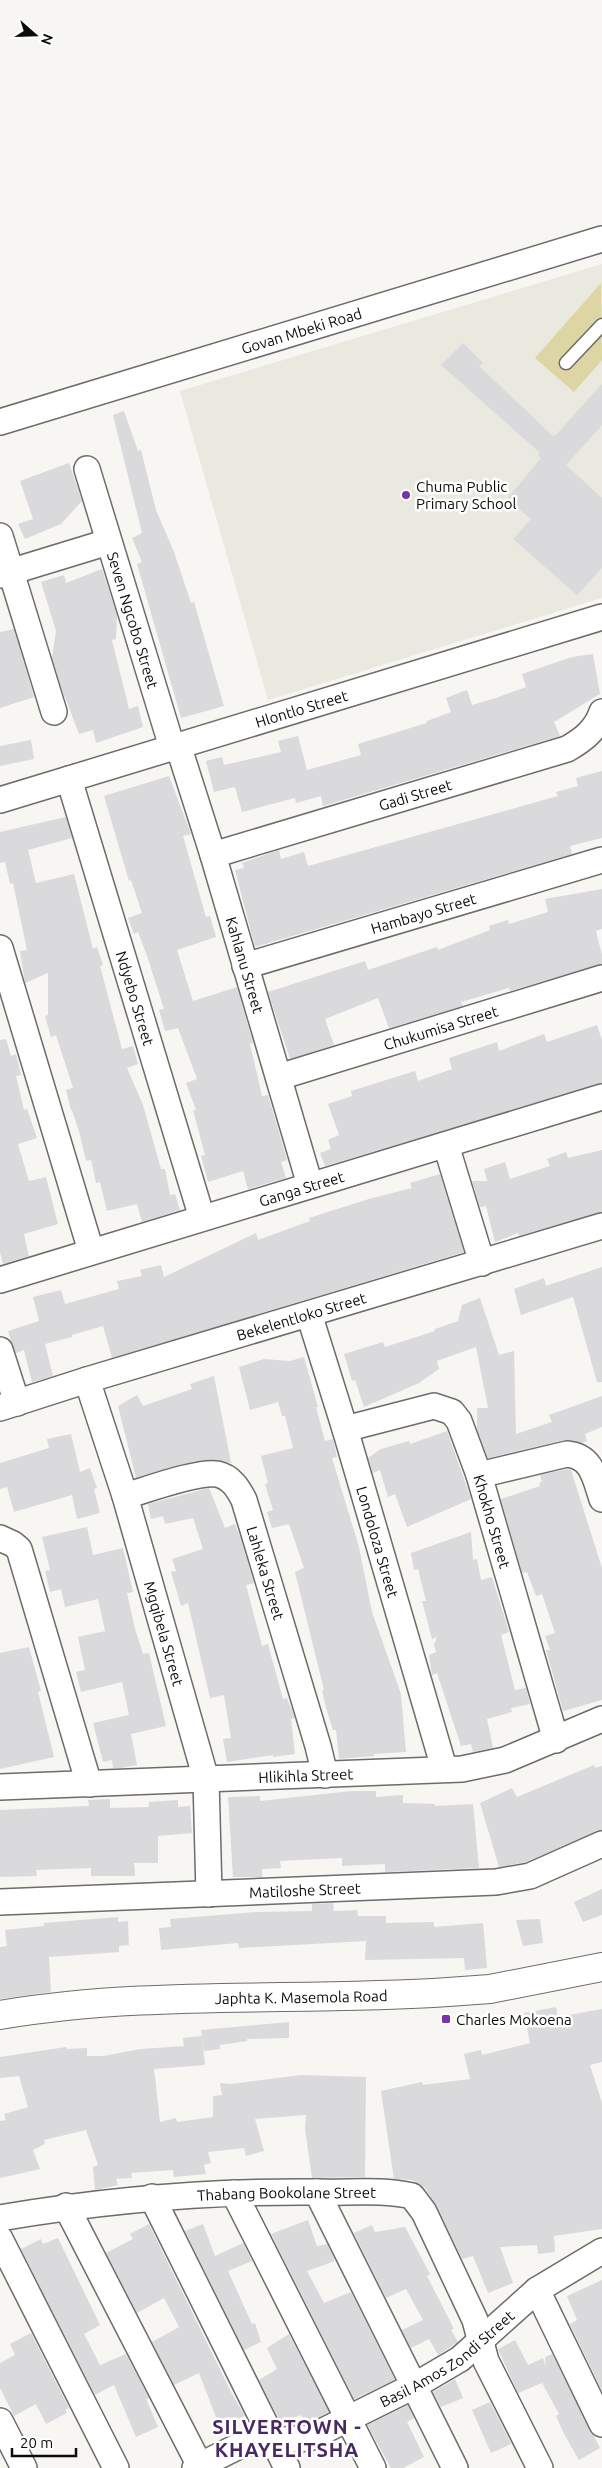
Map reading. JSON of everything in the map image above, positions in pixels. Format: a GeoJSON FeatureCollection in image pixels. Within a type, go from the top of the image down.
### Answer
{"type":"FeatureCollection","features":[{"type":"Feature","properties":{"kind":"main road","name":"Japhta K. Masemola Road"},"geometry":{"type":"LineString","coordinates":[[0,2015],[38,2008],[117,2002],[448,1992],[490,1989],[602,1968]]}},
{"type":"Feature","properties":{"kind":"street","name":"Govan Mbeki Road"},"geometry":{"type":"LineString","coordinates":[[0,422],[602,239]]}},
{"type":"Feature","properties":{"kind":"street"},"geometry":{"type":"LineString","coordinates":[[87,469],[108,542]]}},
{"type":"Feature","properties":{"kind":"street"},"geometry":{"type":"LineString","coordinates":[[0,536],[5,573],[54,712]]}},
{"type":"Feature","properties":{"kind":"street","name":"Seven Ngcobo Street"},"geometry":{"type":"LineString","coordinates":[[5,573],[108,542],[175,746]]}},
{"type":"Feature","properties":{"kind":"street","name":"Hlontlo Street"},"geometry":{"type":"LineString","coordinates":[[0,800],[602,617]]}},
{"type":"Feature","properties":{"kind":"street","name":"Gadi Street"},"geometry":{"type":"LineString","coordinates":[[213,855],[567,749],[590,733],[602,712]]}},
{"type":"Feature","properties":{"kind":"street","name":"Kahlanu Street"},"geometry":{"type":"LineString","coordinates":[[175,746],[213,855],[310,1185]]}},
{"type":"Feature","properties":{"kind":"street","name":"Ndyebo Street"},"geometry":{"type":"LineString","coordinates":[[69,779],[202,1218]]}},
{"type":"Feature","properties":{"kind":"street","name":"Hambayo Street"},"geometry":{"type":"LineString","coordinates":[[246,966],[602,860]]}},
{"type":"Feature","properties":{"kind":"street"},"geometry":{"type":"LineString","coordinates":[[0,948],[91,1251]]}},
{"type":"Feature","properties":{"kind":"street","name":"Chukumisa Street"},"geometry":{"type":"LineString","coordinates":[[279,1077],[602,978]]}},
{"type":"Feature","properties":{"kind":"street","name":"Ganga Street"},"geometry":{"type":"LineString","coordinates":[[0,1280],[602,1097]]}},
{"type":"Feature","properties":{"kind":"street"},"geometry":{"type":"LineString","coordinates":[[446,1145],[482,1262]]}},
{"type":"Feature","properties":{"kind":"street","name":"Bekelentloko Street"},"geometry":{"type":"LineString","coordinates":[[8,1405],[602,1226]]}},
{"type":"Feature","properties":{"kind":"street","name":"Londoloza Street"},"geometry":{"type":"LineString","coordinates":[[309,1314],[345,1429],[444,1768]]}},
{"type":"Feature","properties":{"kind":"street"},"geometry":{"type":"LineString","coordinates":[[0,1350],[8,1405]]}},
{"type":"Feature","properties":{"kind":"street","name":"Mgqibela Street"},"geometry":{"type":"LineString","coordinates":[[86,1380],[125,1496],[206,1779],[209,1894]]}},
{"type":"Feature","properties":{"kind":"street","name":"Khokho Street"},"geometry":{"type":"LineString","coordinates":[[345,1429],[434,1406],[445,1408],[459,1420],[479,1475],[556,1740]]}},
{"type":"Feature","properties":{"kind":"street"},"geometry":{"type":"LineString","coordinates":[[479,1475],[566,1454],[574,1455],[582,1458],[592,1468],[602,1499]]}},
{"type":"Feature","properties":{"kind":"street","name":"Lahleka Street"},"geometry":{"type":"LineString","coordinates":[[125,1496],[209,1474],[226,1477],[238,1486],[244,1500],[325,1775]]}},
{"type":"Feature","properties":{"kind":"street"},"geometry":{"type":"LineString","coordinates":[[0,1538],[19,1549],[89,1784]]}},
{"type":"Feature","properties":{"kind":"street","name":"Hlikihla Street"},"geometry":{"type":"LineString","coordinates":[[0,1786],[325,1775],[482,1766],[505,1760],[602,1719]]}},
{"type":"Feature","properties":{"kind":"street","name":"Matiloshe Street"},"geometry":{"type":"LineString","coordinates":[[0,1902],[516,1880],[530,1876],[602,1844]]}},
{"type":"Feature","properties":{"kind":"street","name":"Thabang Bookolane Street"},"geometry":{"type":"LineString","coordinates":[[0,2218],[66,2206],[152,2197],[234,2193],[393,2191],[412,2196],[424,2212],[475,2320],[486,2361],[540,2468]]}},
{"type":"Feature","properties":{"kind":"street"},"geometry":{"type":"LineString","coordinates":[[317,2192],[455,2468]]}},
{"type":"Feature","properties":{"kind":"street"},"geometry":{"type":"LineString","coordinates":[[234,2193],[373,2468]]}},
{"type":"Feature","properties":{"kind":"street"},"geometry":{"type":"LineString","coordinates":[[152,2197],[287,2468]]}},
{"type":"Feature","properties":{"kind":"street"},"geometry":{"type":"LineString","coordinates":[[66,2206],[198,2467]]}},
{"type":"Feature","properties":{"kind":"street"},"geometry":{"type":"LineString","coordinates":[[0,2239],[116,2468]]}},
{"type":"Feature","properties":{"kind":"street","name":"Basil Amos Zondi Street"},"geometry":{"type":"LineString","coordinates":[[198,2467],[245,2443],[309,2438],[414,2386],[460,2359],[538,2290],[600,2256]]}},
{"type":"Feature","properties":{"kind":"street"},"geometry":{"type":"LineString","coordinates":[[538,2290],[602,2424]]}},
{"type":"Feature","properties":{"kind":"street"},"geometry":{"type":"LineString","coordinates":[[0,2421],[24,2468]]}},
{"type":"Feature","properties":{"kind":"lane"},"geometry":{"type":"LineString","coordinates":[[566,363],[602,325]]}},
{"type":"Feature","properties":{"kind":"shaded area","name":"Chuma Public Primary School"},"geometry":{"type":"Polygon","coordinates":[[[602,264],[602,598],[268,700],[180,391],[602,264]]]}},
{"type":"Feature","properties":{"kind":"shaded area"},"geometry":{"type":"Polygon","coordinates":[[[601,283],[602,360],[574,392],[535,358],[601,283]]]}},
{"type":"Feature","properties":{"kind":"building"},"geometry":{"type":"Polygon","coordinates":[[[463,343],[483,363],[479,366],[554,437],[602,384],[602,425],[566,465],[602,498],[602,568],[577,595],[513,539],[531,519],[507,499],[541,458],[538,455],[540,453],[441,365],[463,343]]]}},
{"type":"Feature","properties":{"kind":"building"},"geometry":{"type":"Polygon","coordinates":[[[124,411],[138,451],[141,450],[156,510],[174,552],[191,603],[194,602],[224,706],[181,718],[137,564],[142,562],[132,538],[142,533],[113,415],[124,411]]]}},
{"type":"Feature","properties":{"kind":"building"},"geometry":{"type":"Polygon","coordinates":[[[69,463],[82,501],[61,524],[25,539],[18,524],[33,519],[20,481],[69,463]]]}},
{"type":"Feature","properties":{"kind":"building"},"geometry":{"type":"Polygon","coordinates":[[[102,569],[117,615],[116,639],[112,640],[129,709],[138,706],[143,727],[96,743],[93,730],[79,734],[61,687],[52,658],[56,631],[41,582],[64,575],[66,583],[102,569]]]}},
{"type":"Feature","properties":{"kind":"building"},"geometry":{"type":"Polygon","coordinates":[[[14,629],[34,697],[0,708],[0,632],[14,629]]]}},
{"type":"Feature","properties":{"kind":"building"},"geometry":{"type":"Polygon","coordinates":[[[593,654],[600,694],[554,722],[560,736],[323,806],[321,796],[296,803],[295,798],[242,812],[235,787],[214,792],[206,761],[222,757],[224,765],[281,752],[278,741],[298,736],[307,770],[361,755],[358,744],[427,723],[427,721],[451,712],[446,698],[467,690],[472,705],[496,698],[526,687],[522,674],[572,657],[593,654]]]}},
{"type":"Feature","properties":{"kind":"building"},"geometry":{"type":"Polygon","coordinates":[[[31,740],[34,759],[0,766],[0,746],[31,740]]]}},
{"type":"Feature","properties":{"kind":"building"},"geometry":{"type":"Polygon","coordinates":[[[602,771],[602,838],[570,846],[572,854],[255,947],[235,870],[244,868],[242,863],[279,850],[281,859],[304,852],[308,866],[558,796],[556,792],[578,786],[576,778],[602,771]]]}},
{"type":"Feature","properties":{"kind":"building"},"geometry":{"type":"Polygon","coordinates":[[[169,776],[191,834],[183,836],[206,917],[210,916],[216,937],[177,950],[193,1001],[237,987],[253,1043],[250,1044],[262,1096],[268,1095],[287,1160],[281,1162],[286,1178],[248,1189],[243,1171],[208,1182],[201,1156],[205,1155],[193,1110],[196,1110],[186,1083],[197,1079],[178,1028],[165,1031],[159,1010],[164,1009],[147,956],[138,932],[134,934],[128,918],[142,913],[131,880],[129,881],[104,796],[169,776]]]}},
{"type":"Feature","properties":{"kind":"building"},"geometry":{"type":"Polygon","coordinates":[[[66,817],[72,838],[28,850],[36,883],[74,874],[93,949],[97,947],[103,965],[100,966],[122,1049],[133,1046],[138,1064],[127,1068],[143,1105],[161,1169],[165,1169],[170,1195],[175,1194],[180,1210],[142,1222],[137,1204],[107,1211],[100,1182],[96,1183],[91,1160],[86,1161],[66,1090],[73,1088],[56,1035],[51,1037],[45,1016],[48,1015],[48,973],[25,983],[20,951],[27,950],[13,883],[10,884],[5,862],[0,863],[0,832],[66,817]]]}},
{"type":"Feature","properties":{"kind":"building"},"geometry":{"type":"Polygon","coordinates":[[[602,889],[602,929],[596,931],[602,955],[602,964],[510,991],[509,988],[461,1002],[463,1006],[389,1028],[378,998],[325,1019],[334,1045],[290,1059],[268,992],[365,961],[368,970],[437,947],[438,950],[490,930],[489,926],[508,920],[509,924],[548,912],[545,899],[602,889]]]}},
{"type":"Feature","properties":{"kind":"building"},"geometry":{"type":"Polygon","coordinates":[[[597,1025],[602,1040],[602,1083],[325,1166],[320,1153],[331,1149],[328,1140],[339,1135],[328,1104],[352,1096],[351,1091],[415,1071],[418,1081],[452,1069],[449,1058],[497,1042],[499,1051],[544,1034],[547,1042],[597,1025]]]}},
{"type":"Feature","properties":{"kind":"building"},"geometry":{"type":"Polygon","coordinates":[[[6,1039],[11,1056],[16,1054],[21,1075],[16,1076],[24,1110],[27,1109],[37,1138],[18,1144],[29,1181],[46,1177],[58,1224],[24,1234],[29,1256],[3,1264],[0,1252],[0,1040],[6,1039]]]}},
{"type":"Feature","properties":{"kind":"building"},"geometry":{"type":"Polygon","coordinates":[[[602,1150],[602,1212],[519,1236],[518,1233],[495,1242],[486,1206],[480,1207],[472,1181],[487,1181],[484,1169],[505,1162],[510,1179],[550,1166],[547,1159],[566,1152],[568,1158],[602,1150]]]}},
{"type":"Feature","properties":{"kind":"building"},"geometry":{"type":"Polygon","coordinates":[[[440,1174],[464,1252],[112,1358],[103,1326],[72,1335],[72,1337],[45,1344],[53,1376],[32,1382],[24,1350],[16,1353],[11,1341],[8,1331],[39,1321],[33,1297],[61,1290],[65,1304],[119,1289],[117,1281],[142,1276],[140,1270],[161,1265],[164,1277],[256,1233],[258,1240],[310,1221],[309,1218],[412,1188],[410,1183],[440,1174]]]}},
{"type":"Feature","properties":{"kind":"building"},"geometry":{"type":"Polygon","coordinates":[[[602,1267],[602,1382],[597,1382],[573,1297],[521,1315],[514,1289],[544,1278],[546,1286],[602,1267]]]}},
{"type":"Feature","properties":{"kind":"building"},"geometry":{"type":"Polygon","coordinates":[[[480,1298],[499,1355],[514,1351],[516,1434],[552,1422],[549,1415],[602,1396],[602,1427],[585,1434],[587,1441],[581,1443],[564,1440],[488,1458],[477,1429],[477,1408],[488,1408],[476,1347],[437,1361],[439,1369],[419,1383],[364,1407],[355,1380],[352,1381],[344,1354],[383,1342],[385,1347],[435,1331],[435,1329],[458,1321],[462,1305],[480,1298]]]}},
{"type":"Feature","properties":{"kind":"building"},"geometry":{"type":"Polygon","coordinates":[[[304,1357],[325,1441],[333,1439],[337,1457],[332,1458],[359,1547],[372,1612],[401,1694],[406,1752],[339,1759],[336,1730],[333,1730],[326,1708],[322,1690],[324,1690],[295,1572],[304,1568],[289,1524],[272,1528],[267,1512],[273,1510],[265,1484],[268,1483],[261,1456],[293,1448],[285,1416],[282,1416],[278,1402],[250,1410],[239,1367],[264,1359],[290,1361],[304,1357]]]}},
{"type":"Feature","properties":{"kind":"building"},"geometry":{"type":"Polygon","coordinates":[[[214,1376],[231,1463],[217,1460],[195,1461],[136,1478],[118,1406],[137,1395],[143,1406],[192,1389],[190,1384],[214,1376]]]}},
{"type":"Feature","properties":{"kind":"building"},"geometry":{"type":"Polygon","coordinates":[[[447,1431],[471,1499],[407,1527],[395,1494],[388,1497],[380,1470],[373,1473],[368,1458],[381,1449],[409,1441],[410,1444],[447,1431]]]}},
{"type":"Feature","properties":{"kind":"building"},"geometry":{"type":"Polygon","coordinates":[[[71,1434],[80,1472],[90,1468],[97,1488],[94,1489],[100,1513],[77,1519],[72,1495],[14,1512],[7,1487],[0,1489],[0,1463],[49,1448],[47,1439],[71,1434]]]}},
{"type":"Feature","properties":{"kind":"building"},"geometry":{"type":"Polygon","coordinates":[[[567,1469],[571,1470],[602,1568],[602,1700],[563,1711],[546,1650],[550,1650],[545,1636],[555,1633],[542,1594],[536,1596],[527,1572],[522,1573],[501,1499],[540,1486],[539,1483],[542,1482],[540,1475],[567,1469]]]}},
{"type":"Feature","properties":{"kind":"building"},"geometry":{"type":"Polygon","coordinates":[[[209,1488],[225,1528],[235,1524],[241,1539],[254,1583],[246,1585],[262,1646],[268,1644],[283,1699],[287,1698],[295,1718],[291,1719],[295,1754],[273,1757],[273,1755],[227,1762],[223,1739],[231,1738],[224,1695],[210,1698],[188,1603],[181,1606],[171,1572],[176,1571],[172,1559],[203,1549],[193,1518],[165,1524],[163,1516],[151,1519],[148,1504],[209,1488]]]}},
{"type":"Feature","properties":{"kind":"building"},"geometry":{"type":"Polygon","coordinates":[[[87,1527],[93,1555],[123,1548],[133,1592],[127,1593],[135,1629],[143,1654],[149,1653],[166,1726],[131,1734],[137,1765],[120,1768],[113,1768],[112,1760],[103,1762],[93,1723],[129,1715],[122,1682],[81,1692],[76,1672],[85,1670],[78,1637],[105,1631],[98,1599],[65,1607],[61,1589],[50,1592],[45,1571],[50,1570],[42,1537],[87,1527]]]}},
{"type":"Feature","properties":{"kind":"building"},"geometry":{"type":"Polygon","coordinates":[[[471,1532],[473,1560],[477,1559],[481,1580],[492,1577],[509,1632],[501,1635],[515,1690],[526,1688],[530,1704],[511,1708],[512,1712],[487,1719],[493,1748],[473,1752],[471,1744],[461,1746],[437,1673],[432,1675],[429,1655],[436,1652],[434,1645],[437,1637],[432,1639],[422,1601],[426,1601],[418,1569],[414,1570],[411,1553],[471,1532]]]}},
{"type":"Feature","properties":{"kind":"building"},"geometry":{"type":"Polygon","coordinates":[[[29,1647],[41,1691],[38,1692],[54,1757],[0,1769],[0,1653],[29,1647]]]}},
{"type":"Feature","properties":{"kind":"building"},"geometry":{"type":"Polygon","coordinates":[[[594,1765],[595,1768],[602,1766],[602,1830],[526,1862],[499,1867],[480,1803],[512,1788],[517,1797],[594,1765]]]}},
{"type":"Feature","properties":{"kind":"building"},"geometry":{"type":"Polygon","coordinates":[[[351,1791],[376,1791],[376,1797],[403,1795],[403,1803],[435,1804],[435,1806],[473,1804],[479,1868],[385,1872],[385,1864],[342,1866],[342,1858],[280,1861],[281,1868],[262,1869],[262,1877],[233,1877],[228,1797],[260,1796],[260,1801],[351,1791]]]}},
{"type":"Feature","properties":{"kind":"building"},"geometry":{"type":"Polygon","coordinates":[[[110,1799],[110,1808],[149,1807],[149,1802],[178,1800],[178,1807],[190,1806],[192,1833],[158,1836],[158,1863],[134,1863],[135,1876],[91,1876],[91,1868],[36,1870],[37,1876],[0,1877],[0,1810],[89,1806],[88,1800],[110,1799]]]}},
{"type":"Feature","properties":{"kind":"building"},"geometry":{"type":"Polygon","coordinates":[[[602,1889],[602,1915],[583,1922],[574,1902],[602,1889]]]}},
{"type":"Feature","properties":{"kind":"building"},"geometry":{"type":"Polygon","coordinates":[[[333,1903],[334,1911],[357,1910],[358,1916],[386,1916],[386,1923],[434,1922],[434,1927],[483,1923],[487,1968],[465,1970],[464,1958],[365,1960],[366,1941],[239,1948],[238,1943],[161,1950],[159,1928],[171,1927],[170,1919],[256,1912],[312,1911],[312,1904],[333,1903]]]}},
{"type":"Feature","properties":{"kind":"building"},"geometry":{"type":"Polygon","coordinates":[[[118,1917],[118,1922],[128,1921],[129,1945],[119,1946],[119,1952],[49,1957],[51,1992],[0,1999],[0,1947],[7,1946],[5,1930],[44,1926],[44,1923],[118,1917]]]}},
{"type":"Feature","properties":{"kind":"building"},"geometry":{"type":"Polygon","coordinates":[[[540,1919],[543,1943],[523,1946],[516,1920],[540,1919]]]}},
{"type":"Feature","properties":{"kind":"building"},"geometry":{"type":"Polygon","coordinates":[[[556,2007],[558,2017],[602,2009],[602,2062],[590,2065],[602,2103],[602,2229],[554,2236],[555,2252],[538,2254],[537,2245],[500,2247],[513,2283],[488,2293],[473,2256],[462,2259],[437,2206],[424,2187],[412,2180],[394,2179],[381,2091],[422,2082],[423,2085],[470,2079],[464,2054],[481,2050],[482,2055],[530,2043],[524,2013],[556,2007]]]}},
{"type":"Feature","properties":{"kind":"building"},"geometry":{"type":"Polygon","coordinates":[[[289,2022],[289,2038],[247,2039],[247,2041],[220,2045],[220,2049],[204,2051],[201,2030],[289,2022]]]}},
{"type":"Feature","properties":{"kind":"building"},"geometry":{"type":"Polygon","coordinates":[[[202,2036],[205,2065],[154,2069],[160,2122],[176,2118],[177,2122],[213,2117],[213,2096],[222,2095],[220,2083],[231,2084],[301,2075],[366,2077],[365,2177],[312,2178],[305,2129],[306,2115],[255,2119],[264,2151],[246,2156],[244,2148],[208,2152],[211,2163],[204,2165],[206,2174],[174,2177],[173,2170],[131,2173],[132,2178],[116,2179],[118,2185],[95,2190],[93,2167],[98,2165],[86,2130],[44,2140],[45,2144],[33,2150],[40,2169],[0,2178],[0,2121],[6,2120],[4,2114],[28,2107],[19,2076],[0,2078],[0,2057],[66,2047],[67,2049],[87,2048],[87,2056],[103,2056],[141,2049],[184,2046],[183,2038],[202,2036]]]}},
{"type":"Feature","properties":{"kind":"building"},"geometry":{"type":"Polygon","coordinates":[[[308,2220],[317,2246],[327,2244],[335,2261],[307,2271],[324,2303],[351,2292],[395,2380],[354,2399],[271,2234],[308,2220]]]}},
{"type":"Feature","properties":{"kind":"building"},"geometry":{"type":"Polygon","coordinates":[[[149,2224],[232,2394],[245,2416],[219,2425],[199,2373],[174,2385],[152,2342],[179,2327],[164,2298],[137,2313],[106,2253],[133,2239],[130,2234],[149,2224]]]}},
{"type":"Feature","properties":{"kind":"building"},"geometry":{"type":"Polygon","coordinates":[[[203,2224],[215,2256],[243,2243],[252,2261],[228,2271],[252,2324],[255,2323],[261,2342],[244,2350],[185,2231],[203,2224]]]}},
{"type":"Feature","properties":{"kind":"building"},"geometry":{"type":"Polygon","coordinates":[[[372,2225],[375,2232],[405,2227],[430,2274],[427,2276],[454,2329],[451,2330],[458,2342],[438,2355],[429,2339],[411,2348],[402,2330],[423,2320],[406,2289],[386,2298],[354,2233],[372,2225]]]}},
{"type":"Feature","properties":{"kind":"building"},"geometry":{"type":"Polygon","coordinates":[[[58,2238],[100,2325],[84,2334],[100,2365],[126,2354],[149,2398],[146,2399],[158,2427],[136,2437],[114,2385],[95,2395],[21,2249],[41,2239],[43,2244],[58,2238]]]}},
{"type":"Feature","properties":{"kind":"building"},"geometry":{"type":"Polygon","coordinates":[[[602,2280],[602,2391],[570,2324],[577,2320],[567,2296],[602,2280]]]}},
{"type":"Feature","properties":{"kind":"building"},"geometry":{"type":"Polygon","coordinates":[[[31,2333],[69,2408],[65,2410],[67,2413],[46,2424],[36,2404],[14,2416],[0,2388],[0,2363],[15,2355],[10,2344],[31,2333]]]}},
{"type":"Feature","properties":{"kind":"building"},"geometry":{"type":"Polygon","coordinates":[[[289,2334],[329,2412],[305,2424],[301,2415],[281,2423],[259,2380],[277,2369],[267,2348],[289,2334]]]}},
{"type":"Feature","properties":{"kind":"building"},"geometry":{"type":"Polygon","coordinates":[[[515,2340],[528,2365],[543,2358],[546,2367],[545,2357],[552,2354],[600,2448],[579,2460],[564,2434],[556,2416],[559,2414],[542,2383],[518,2393],[498,2349],[515,2340]]]}},
{"type":"Feature","properties":{"kind":"building"},"geometry":{"type":"Polygon","coordinates":[[[455,2379],[463,2398],[441,2407],[433,2392],[455,2379]]]}},
{"type":"Feature","properties":{"kind":"building"},"geometry":{"type":"Polygon","coordinates":[[[490,2402],[511,2444],[491,2453],[472,2410],[490,2402]]]}},
{"type":"Feature","properties":{"kind":"building"},"geometry":{"type":"Polygon","coordinates":[[[408,2405],[414,2418],[407,2422],[424,2457],[403,2468],[391,2468],[367,2425],[408,2405]]]}},
{"type":"Feature","properties":{"kind":"place","name":"Chuma Public Primary School"},"geometry":{"type":"Point","coordinates":[406,495]}},
{"type":"Feature","properties":{"kind":"place","name":"Charles Mokoena"},"geometry":{"type":"Point","coordinates":[446,2019]}},
{"type":"Feature","properties":{"kind":"district","name":"SILVERTOWN - KHAYELITSHA"},"geometry":{"type":"Point","coordinates":[287,2438]}}]}
